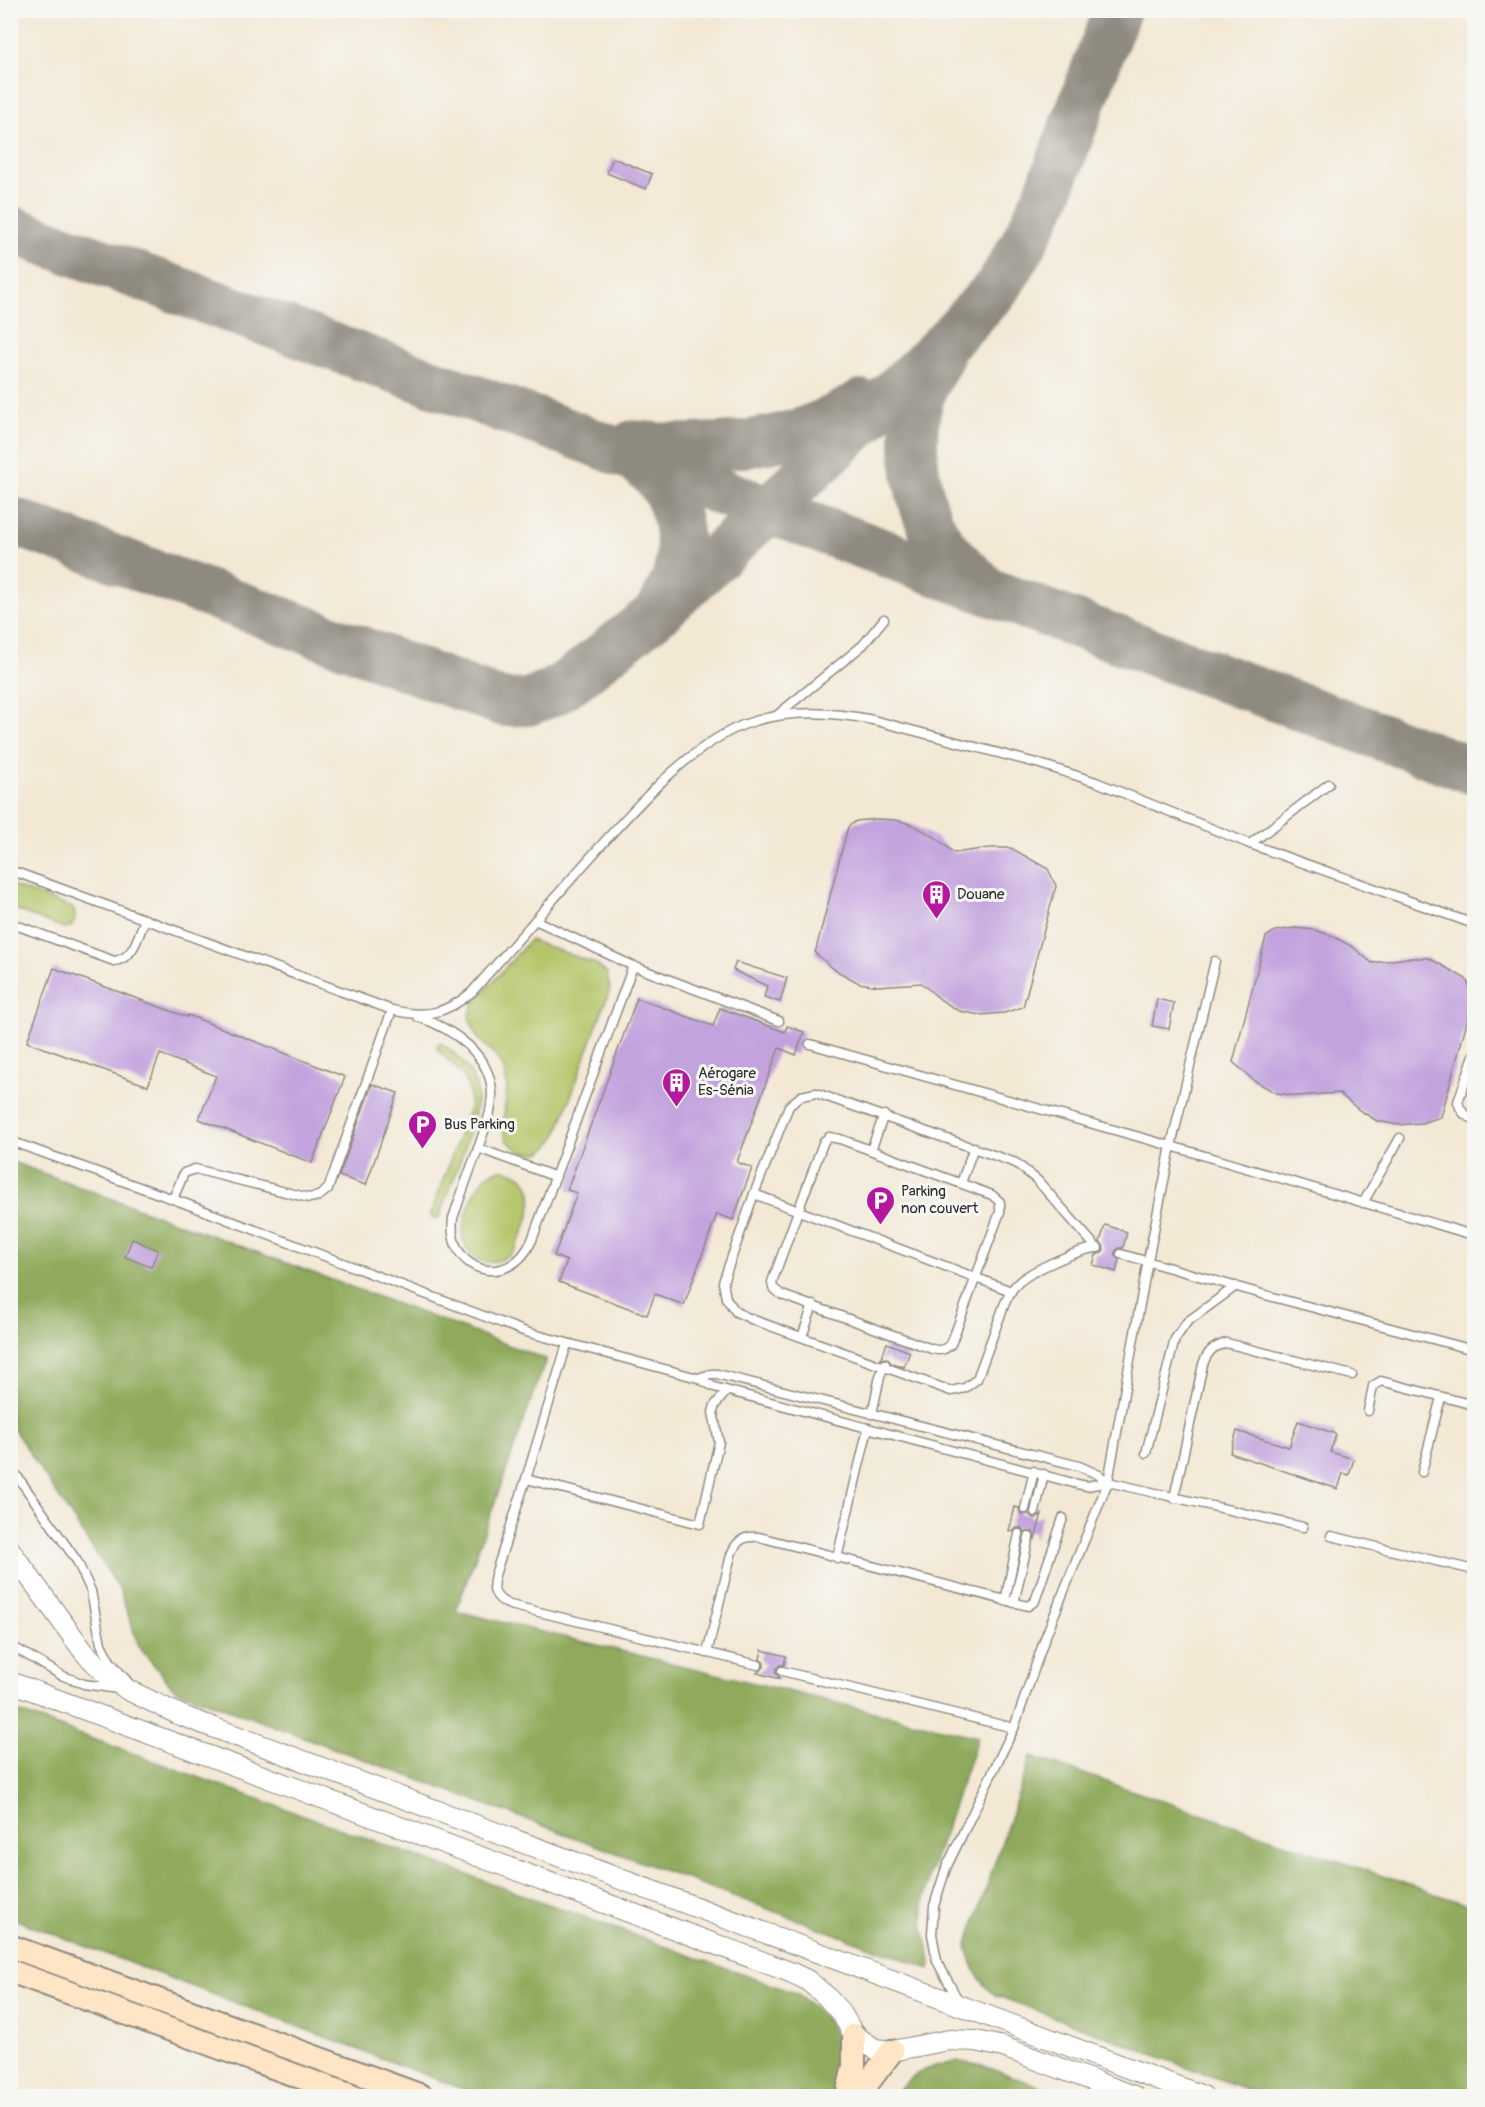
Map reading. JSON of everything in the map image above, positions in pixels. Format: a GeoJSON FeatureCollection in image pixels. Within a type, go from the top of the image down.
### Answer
{"type":"FeatureCollection","features":[{"type":"Feature","properties":{"kind":"main road"},"geometry":{"type":"LineString","coordinates":[[10,1946],[422,2097]]}},
{"type":"Feature","properties":{"kind":"main road"},"geometry":{"type":"LineString","coordinates":[[10,1971],[352,2097]]}},
{"type":"Feature","properties":{"kind":"main road"},"geometry":{"type":"LineString","coordinates":[[847,2097],[854,2066],[854,2035]]}},
{"type":"Feature","properties":{"kind":"main road"},"geometry":{"type":"LineString","coordinates":[[861,2097],[870,2080],[892,2051]]}},
{"type":"Feature","properties":{"kind":"street"},"geometry":{"type":"LineString","coordinates":[[10,1550],[84,1652],[109,1677],[148,1701],[774,1938],[1203,2097]]}},
{"type":"Feature","properties":{"kind":"street"},"geometry":{"type":"LineString","coordinates":[[10,1682],[765,1962],[807,1980],[817,1987],[836,2006],[854,2035],[875,2049],[892,2051],[949,2040],[976,2041],[1004,2047],[1134,2097]]}},
{"type":"Feature","properties":{"kind":"street"},"geometry":{"type":"LineString","coordinates":[[765,1962],[774,1938]]}},
{"type":"Feature","properties":{"kind":"lane"},"geometry":{"type":"LineString","coordinates":[[776,716],[863,645],[884,620]]}},
{"type":"Feature","properties":{"kind":"lane"},"geometry":{"type":"LineString","coordinates":[[410,1015],[428,1015],[458,1004],[472,992],[634,808],[714,739],[744,725],[776,716],[808,712],[841,714],[918,732],[1087,779],[1250,844],[1474,924]]}},
{"type":"Feature","properties":{"kind":"lane"},"geometry":{"type":"LineString","coordinates":[[1250,844],[1329,784]]}},
{"type":"Feature","properties":{"kind":"lane"},"geometry":{"type":"LineString","coordinates":[[10,870],[392,1010],[438,1024],[451,1031],[477,1056],[490,1080],[491,1107],[453,1218],[452,1231],[454,1243],[460,1254],[480,1269],[493,1271],[506,1268],[518,1262],[527,1252],[633,966]]}},
{"type":"Feature","properties":{"kind":"lane"},"geometry":{"type":"LineString","coordinates":[[10,922],[114,961],[128,956],[145,919]]}},
{"type":"Feature","properties":{"kind":"lane"},"geometry":{"type":"LineString","coordinates":[[535,920],[633,966],[779,1021]]}},
{"type":"Feature","properties":{"kind":"lane"},"geometry":{"type":"LineString","coordinates":[[963,2008],[937,1961],[932,1934],[934,1906],[946,1868],[1014,1728],[1044,1638],[1108,1482],[1171,1146],[1215,961]]}},
{"type":"Feature","properties":{"kind":"lane"},"geometry":{"type":"LineString","coordinates":[[173,1199],[184,1173],[195,1169],[309,1198],[319,1196],[328,1189],[392,1010]]}},
{"type":"Feature","properties":{"kind":"lane"},"geometry":{"type":"LineString","coordinates":[[810,1044],[1171,1146],[1466,1233],[1474,1231]]}},
{"type":"Feature","properties":{"kind":"lane"},"geometry":{"type":"LineString","coordinates":[[1474,1055],[1458,1102],[1460,1110],[1474,1119]]}},
{"type":"Feature","properties":{"kind":"lane"},"geometry":{"type":"LineString","coordinates":[[816,1093],[884,1115],[1004,1158],[1027,1171],[1097,1248],[1078,1253],[1029,1274],[1011,1291],[977,1379],[965,1388],[951,1391],[751,1319],[736,1311],[726,1298],[723,1282],[754,1194],[789,1106],[801,1096],[816,1093]]}},
{"type":"Feature","properties":{"kind":"lane"},"geometry":{"type":"LineString","coordinates":[[871,1150],[884,1115]]}},
{"type":"Feature","properties":{"kind":"lane"},"geometry":{"type":"LineString","coordinates":[[835,1137],[961,1183],[992,1195],[1000,1202],[999,1212],[976,1278],[951,1344],[946,1349],[939,1351],[902,1338],[777,1293],[773,1288],[772,1282],[824,1141],[835,1137]]}},
{"type":"Feature","properties":{"kind":"lane"},"geometry":{"type":"LineString","coordinates":[[1363,1203],[1400,1138]]}},
{"type":"Feature","properties":{"kind":"lane"},"geometry":{"type":"LineString","coordinates":[[10,1141],[173,1199],[526,1332],[698,1378],[708,1385],[727,1391],[1087,1486],[1108,1482]]}},
{"type":"Feature","properties":{"kind":"lane"},"geometry":{"type":"LineString","coordinates":[[961,1183],[974,1147]]}},
{"type":"Feature","properties":{"kind":"lane"},"geometry":{"type":"LineString","coordinates":[[478,1148],[556,1177]]}},
{"type":"Feature","properties":{"kind":"lane"},"geometry":{"type":"LineString","coordinates":[[754,1194],[1011,1291]]}},
{"type":"Feature","properties":{"kind":"lane"},"geometry":{"type":"LineString","coordinates":[[1121,1254],[1474,1350]]}},
{"type":"Feature","properties":{"kind":"lane"},"geometry":{"type":"LineString","coordinates":[[1146,1453],[1175,1339],[1187,1322],[1236,1286]]}},
{"type":"Feature","properties":{"kind":"lane"},"geometry":{"type":"LineString","coordinates":[[802,1338],[813,1305]]}},
{"type":"Feature","properties":{"kind":"lane"},"geometry":{"type":"LineString","coordinates":[[898,1347],[902,1338]]}},
{"type":"Feature","properties":{"kind":"lane"},"geometry":{"type":"LineString","coordinates":[[1174,1498],[1203,1364],[1207,1354],[1215,1346],[1226,1343],[1352,1375]]}},
{"type":"Feature","properties":{"kind":"lane"},"geometry":{"type":"LineString","coordinates":[[567,1344],[492,1584],[495,1594],[501,1601],[510,1605],[758,1665]]}},
{"type":"Feature","properties":{"kind":"lane"},"geometry":{"type":"LineString","coordinates":[[872,1414],[884,1366]]}},
{"type":"Feature","properties":{"kind":"lane"},"geometry":{"type":"LineString","coordinates":[[698,1378],[717,1374],[1079,1467],[1099,1475],[1108,1482],[1303,1527]]}},
{"type":"Feature","properties":{"kind":"lane"},"geometry":{"type":"LineString","coordinates":[[1368,1411],[1373,1386],[1381,1382],[1474,1406]]}},
{"type":"Feature","properties":{"kind":"lane"},"geometry":{"type":"LineString","coordinates":[[526,1479],[700,1524],[719,1442],[713,1412],[715,1405],[727,1391]]}},
{"type":"Feature","properties":{"kind":"lane"},"geometry":{"type":"LineString","coordinates":[[791,1407],[794,1394]]}},
{"type":"Feature","properties":{"kind":"lane"},"geometry":{"type":"LineString","coordinates":[[1422,1472],[1441,1397]]}},
{"type":"Feature","properties":{"kind":"lane"},"geometry":{"type":"LineString","coordinates":[[837,1558],[868,1428]]}},
{"type":"Feature","properties":{"kind":"lane"},"geometry":{"type":"LineString","coordinates":[[10,1466],[77,1561],[91,1590],[101,1644],[110,1661],[148,1701]]}},
{"type":"Feature","properties":{"kind":"lane"},"geometry":{"type":"LineString","coordinates":[[1025,1509],[1034,1471]]}},
{"type":"Feature","properties":{"kind":"lane"},"geometry":{"type":"LineString","coordinates":[[1035,1512],[1044,1474]]}},
{"type":"Feature","properties":{"kind":"lane"},"geometry":{"type":"LineString","coordinates":[[707,1653],[734,1545],[742,1539],[751,1536],[759,1537],[1028,1605],[1035,1601],[1063,1518]]}},
{"type":"Feature","properties":{"kind":"lane"},"geometry":{"type":"LineString","coordinates":[[1009,1602],[1019,1534]]}},
{"type":"Feature","properties":{"kind":"lane"},"geometry":{"type":"LineString","coordinates":[[1331,1536],[1474,1570]]}},
{"type":"Feature","properties":{"kind":"lane"},"geometry":{"type":"LineString","coordinates":[[1009,1602],[1029,1537]]}},
{"type":"Feature","properties":{"kind":"lane"},"geometry":{"type":"LineString","coordinates":[[10,1645],[46,1667],[84,1684],[128,1690]]}},
{"type":"Feature","properties":{"kind":"lane"},"geometry":{"type":"LineString","coordinates":[[783,1671],[1014,1728]]}},
{"type":"Feature","properties":{"kind":"green space"},"geometry":{"type":"Polygon","coordinates":[[[10,885],[73,908],[75,918],[71,927],[63,928],[11,908],[10,885]]]}},
{"type":"Feature","properties":{"kind":"green space"},"geometry":{"type":"Polygon","coordinates":[[[530,940],[596,964],[607,974],[610,989],[556,1137],[545,1150],[538,1153],[521,1152],[507,1141],[503,1124],[507,1089],[504,1069],[494,1054],[477,1037],[469,1017],[474,1003],[530,940]]]}},
{"type":"Feature","properties":{"kind":"green space"},"geometry":{"type":"Polygon","coordinates":[[[441,1043],[453,1052],[469,1070],[477,1091],[477,1103],[463,1153],[440,1216],[435,1219],[431,1217],[431,1213],[469,1109],[470,1098],[469,1089],[462,1075],[437,1049],[437,1045],[441,1043]]]}},
{"type":"Feature","properties":{"kind":"green space"},"geometry":{"type":"Polygon","coordinates":[[[10,1161],[546,1359],[456,1611],[978,1737],[931,1870],[924,1899],[923,1925],[931,1961],[930,1969],[174,1689],[139,1647],[119,1588],[11,1425],[10,1161]]]}},
{"type":"Feature","properties":{"kind":"green space"},"geometry":{"type":"Polygon","coordinates":[[[505,1170],[519,1175],[527,1183],[531,1193],[529,1217],[513,1252],[499,1260],[484,1261],[477,1259],[466,1248],[463,1233],[466,1215],[483,1179],[492,1173],[505,1170]]]}},
{"type":"Feature","properties":{"kind":"green space"},"geometry":{"type":"Polygon","coordinates":[[[10,1709],[797,1994],[812,2006],[831,2027],[839,2044],[842,2064],[836,2096],[481,2096],[11,1918],[10,1709]]]}},
{"type":"Feature","properties":{"kind":"green space"},"geometry":{"type":"Polygon","coordinates":[[[1031,1756],[1474,1907],[1474,2096],[1264,2096],[995,1995],[976,1973],[967,1945],[1031,1756]]]}},
{"type":"Feature","properties":{"kind":"green space"},"geometry":{"type":"Polygon","coordinates":[[[955,2061],[984,2066],[1066,2096],[893,2096],[906,2082],[920,2072],[955,2061]]]}},
{"type":"Feature","properties":{"kind":"building"},"geometry":{"type":"Polygon","coordinates":[[[613,158],[652,174],[646,189],[607,173],[613,158]]]}},
{"type":"Feature","properties":{"kind":"building","name":"Douane"},"geometry":{"type":"Polygon","coordinates":[[[896,820],[913,825],[935,837],[954,853],[989,848],[1011,848],[1048,869],[1056,886],[1023,1007],[1004,1013],[980,1015],[959,1011],[941,1000],[921,983],[879,986],[859,983],[835,970],[815,953],[848,827],[856,821],[896,820]]]}},
{"type":"Feature","properties":{"kind":"building"},"geometry":{"type":"Polygon","coordinates":[[[1295,928],[1331,935],[1353,947],[1372,963],[1407,958],[1429,958],[1466,979],[1474,996],[1441,1117],[1421,1123],[1398,1125],[1377,1121],[1359,1110],[1339,1093],[1297,1096],[1276,1093],[1253,1080],[1233,1062],[1266,937],[1275,931],[1295,928]]]}},
{"type":"Feature","properties":{"kind":"building"},"geometry":{"type":"Polygon","coordinates":[[[736,962],[787,978],[780,1002],[764,997],[767,986],[733,970],[736,962]]]}},
{"type":"Feature","properties":{"kind":"building"},"geometry":{"type":"Polygon","coordinates":[[[54,968],[187,1017],[188,1015],[345,1077],[312,1163],[199,1119],[216,1076],[160,1054],[148,1086],[27,1042],[54,968]]]}},
{"type":"Feature","properties":{"kind":"building","name":"Aérogare Es-Sénia"},"geometry":{"type":"Polygon","coordinates":[[[637,998],[713,1026],[720,1008],[785,1032],[787,1026],[804,1032],[796,1055],[779,1048],[737,1162],[752,1168],[733,1220],[717,1214],[684,1305],[655,1294],[647,1315],[559,1282],[567,1261],[554,1256],[577,1193],[567,1190],[637,998]]]}},
{"type":"Feature","properties":{"kind":"building"},"geometry":{"type":"Polygon","coordinates":[[[1157,999],[1174,1003],[1169,1029],[1152,1026],[1157,999]]]}},
{"type":"Feature","properties":{"kind":"building"},"geometry":{"type":"Polygon","coordinates":[[[372,1084],[398,1093],[366,1185],[339,1176],[372,1084]]]}},
{"type":"Feature","properties":{"kind":"building"},"geometry":{"type":"Polygon","coordinates":[[[1105,1225],[1127,1232],[1123,1248],[1115,1252],[1119,1260],[1116,1272],[1093,1265],[1096,1255],[1104,1250],[1100,1242],[1105,1225]]]}},
{"type":"Feature","properties":{"kind":"building"},"geometry":{"type":"Polygon","coordinates":[[[132,1239],[158,1250],[151,1267],[125,1257],[132,1239]]]}},
{"type":"Feature","properties":{"kind":"building"},"geometry":{"type":"Polygon","coordinates":[[[887,1343],[910,1352],[904,1367],[891,1363],[887,1358],[881,1359],[887,1343]]]}},
{"type":"Feature","properties":{"kind":"building"},"geometry":{"type":"Polygon","coordinates":[[[1298,1421],[1336,1434],[1330,1452],[1354,1459],[1349,1475],[1343,1473],[1338,1489],[1230,1453],[1237,1431],[1289,1447],[1298,1421]]]}},
{"type":"Feature","properties":{"kind":"building"},"geometry":{"type":"Polygon","coordinates":[[[1015,1507],[1019,1508],[1021,1514],[1029,1514],[1033,1518],[1042,1514],[1035,1539],[1033,1532],[1025,1532],[1021,1528],[1016,1528],[1013,1532],[1009,1531],[1015,1507]]]}},
{"type":"Feature","properties":{"kind":"building"},"geometry":{"type":"Polygon","coordinates":[[[762,1650],[786,1656],[784,1665],[776,1669],[780,1679],[757,1673],[764,1667],[760,1659],[762,1650]]]}},
{"type":"Feature","properties":{"kind":"taxiway"},"geometry":{"type":"LineString","coordinates":[[10,520],[504,703],[528,702],[554,692],[661,610],[939,350],[998,287],[1022,247],[1047,196],[1117,10]]}},
{"type":"Feature","properties":{"kind":"taxiway"},"geometry":{"type":"LineString","coordinates":[[10,229],[575,435],[768,510],[1474,771]]}},
{"type":"Feature","properties":{"kind":"taxiway"},"geometry":{"type":"LineString","coordinates":[[940,356],[925,385],[915,422],[914,442],[918,482],[922,502],[937,537],[952,557],[981,584]]}},
{"type":"Feature","properties":{"kind":"taxiway"},"geometry":{"type":"LineString","coordinates":[[633,444],[692,447],[751,443],[808,429],[835,418],[861,403]]}},
{"type":"Feature","properties":{"kind":"taxiway"},"geometry":{"type":"LineString","coordinates":[[637,460],[663,486],[675,512],[679,534],[678,568],[661,609]]}},
{"type":"Feature","properties":{"kind":"place","name":"Douane"},"geometry":{"type":"Point","coordinates":[936,920]}},
{"type":"Feature","properties":{"kind":"place","name":"Aérogare Es-Sénia"},"geometry":{"type":"Point","coordinates":[677,1108]}},
{"type":"Feature","properties":{"kind":"place","name":"Bus Parking"},"geometry":{"type":"Point","coordinates":[423,1150]}},
{"type":"Feature","properties":{"kind":"place","name":"Parking non couvert"},"geometry":{"type":"Point","coordinates":[880,1226]}}]}
